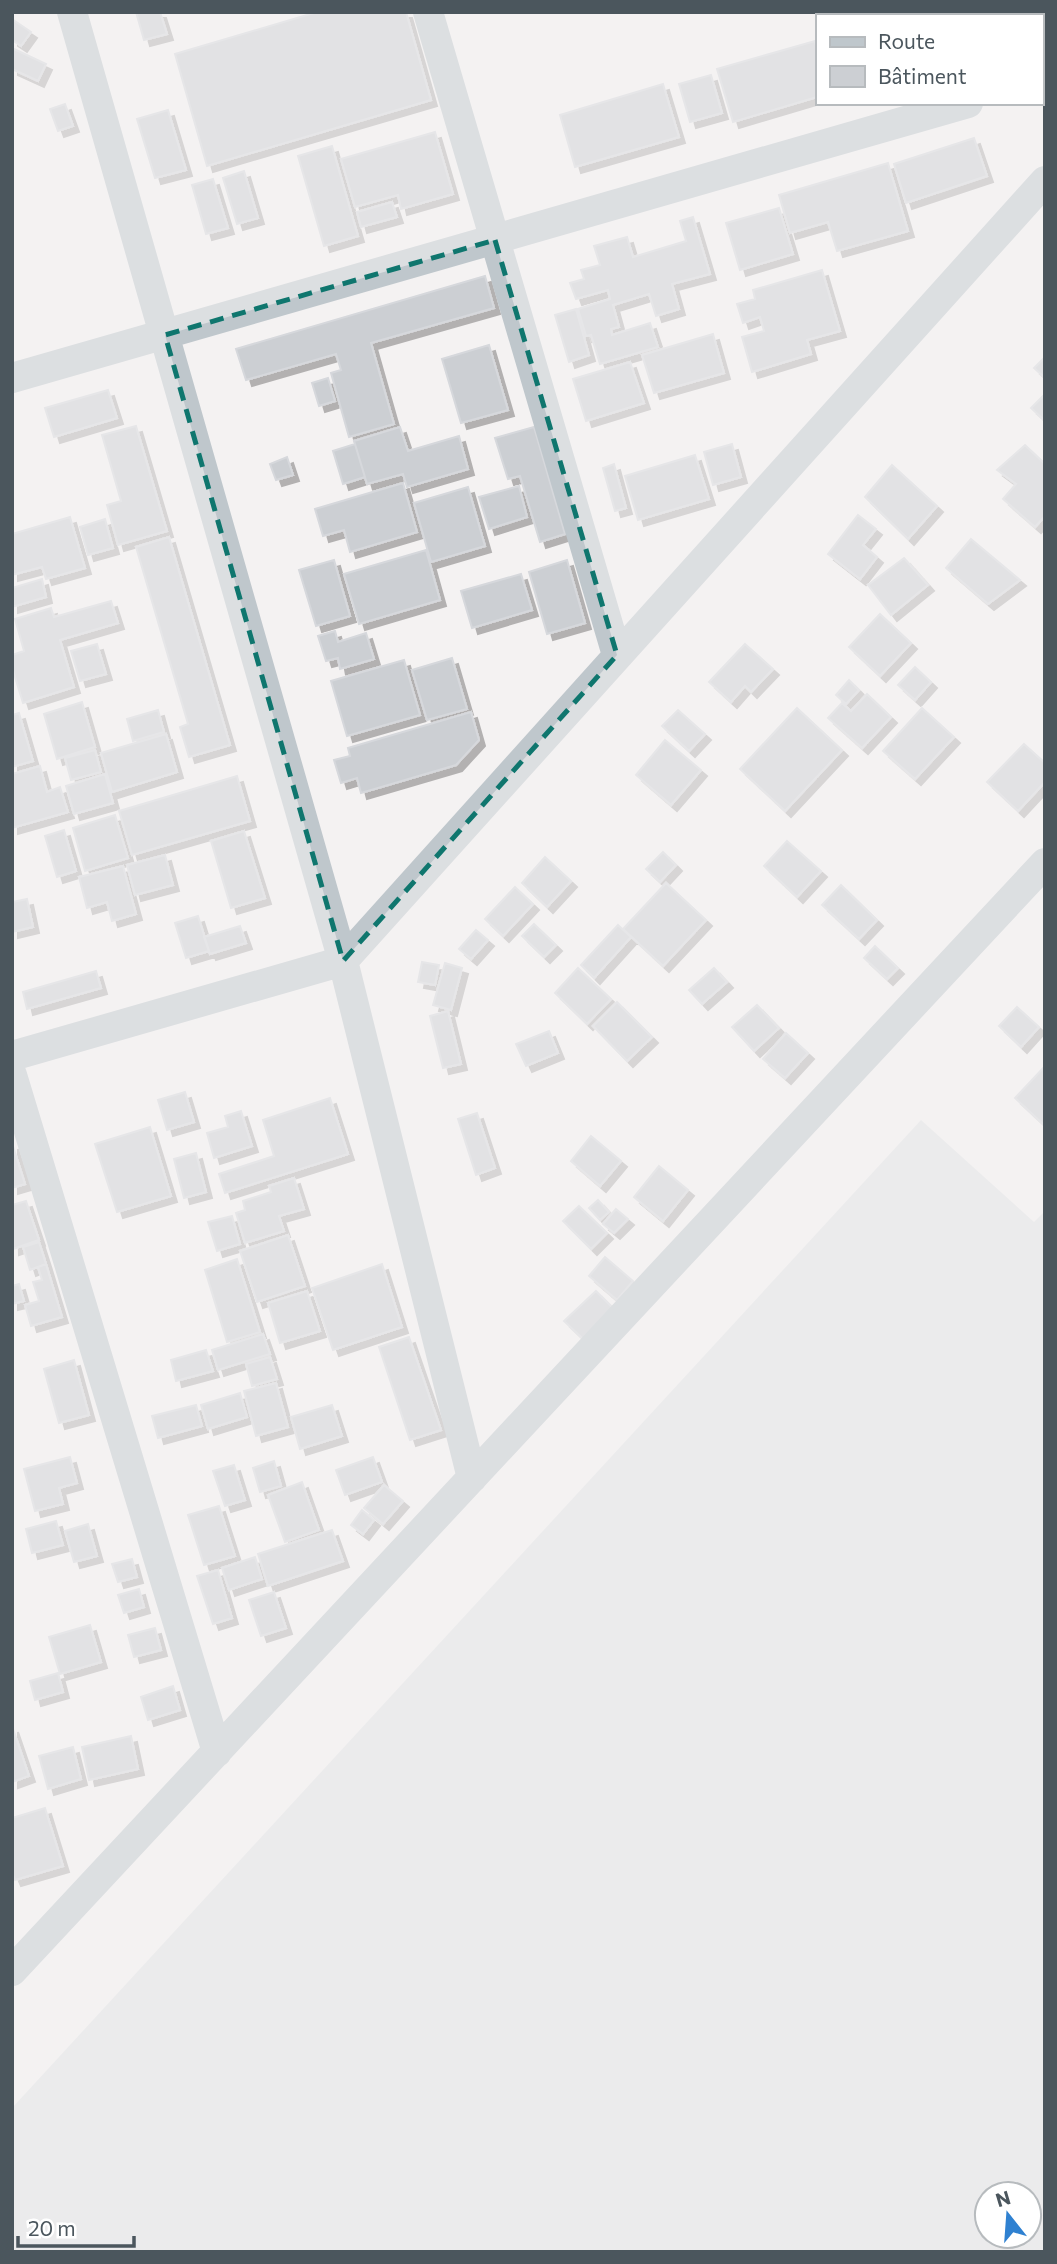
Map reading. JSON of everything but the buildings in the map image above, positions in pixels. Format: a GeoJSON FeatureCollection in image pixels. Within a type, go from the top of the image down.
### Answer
{"type":"FeatureCollection","features":[{"type":"Feature","properties":{"kind":"street"},"geometry":{"type":"LineString","coordinates":[[72,12],[343,961],[472,1478]]}},
{"type":"Feature","properties":{"kind":"street"},"geometry":{"type":"LineString","coordinates":[[428,12],[617,655]]}},
{"type":"Feature","properties":{"kind":"street"},"geometry":{"type":"LineString","coordinates":[[12,378],[961,105]]}},
{"type":"Feature","properties":{"kind":"street"},"geometry":{"type":"LineString","coordinates":[[12,1056],[343,961],[1045,181]]}},
{"type":"Feature","properties":{"kind":"street"},"geometry":{"type":"LineString","coordinates":[[12,1971],[1045,863]]}},
{"type":"Feature","properties":{"kind":"street"},"geometry":{"type":"LineString","coordinates":[[12,1075],[217,1752]]}},
{"type":"Feature","properties":{"kind":"highlighted area"},"geometry":{"type":"Polygon","coordinates":[[[495,240],[617,655],[343,961],[165,335],[495,240]]]}},
{"type":"Feature","properties":{"kind":"shaded area"},"geometry":{"type":"Polygon","coordinates":[[[921,1120],[1034,1222],[1045,1211],[1045,2252],[12,2252],[12,2108],[921,1120]]]}}]}
